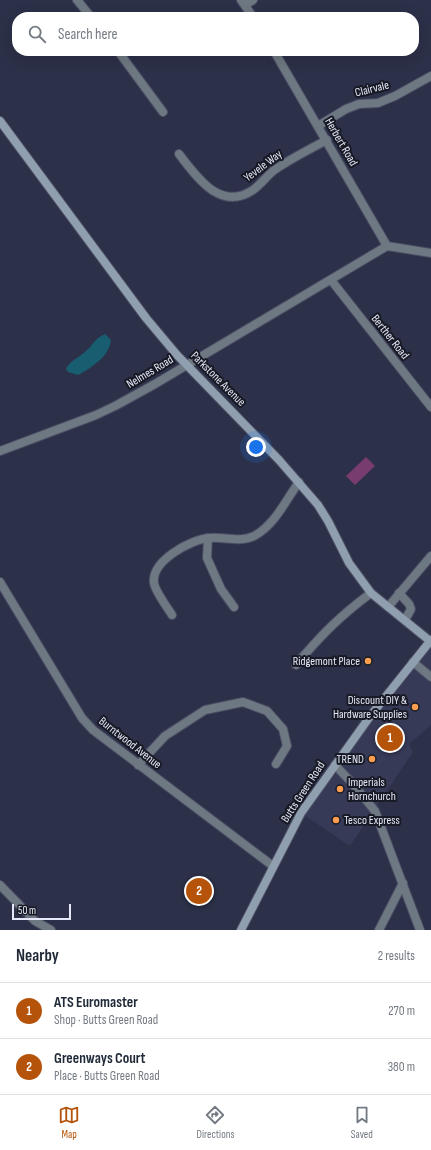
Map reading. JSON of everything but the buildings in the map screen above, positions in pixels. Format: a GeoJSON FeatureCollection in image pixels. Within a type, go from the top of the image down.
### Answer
{"type":"FeatureCollection","features":[{"type":"Feature","properties":{"kind":"street"},"geometry":{"type":"LineString","coordinates":[[77,0],[87,12]]}},
{"type":"Feature","properties":{"kind":"street"},"geometry":{"type":"LineString","coordinates":[[249,12],[243,3],[253,0]]}},
{"type":"Feature","properties":{"kind":"street"},"geometry":{"type":"LineString","coordinates":[[122,56],[164,112]]}},
{"type":"Feature","properties":{"kind":"street","name":"Herbert Road"},"geometry":{"type":"LineString","coordinates":[[277,56],[327,140],[387,246]]}},
{"type":"Feature","properties":{"kind":"street","name":"Clairvale"},"geometry":{"type":"LineString","coordinates":[[318,126],[359,104],[378,102],[395,96],[431,76]]}},
{"type":"Feature","properties":{"kind":"street","name":"Parkstone Avenue"},"geometry":{"type":"LineString","coordinates":[[0,121],[146,318],[186,364],[226,403],[299,482],[328,521],[349,563],[371,593],[431,640]]}},
{"type":"Feature","properties":{"kind":"street","name":"Yevele Way"},"geometry":{"type":"LineString","coordinates":[[179,154],[207,187],[226,196],[241,196],[253,189],[282,164],[327,140]]}},
{"type":"Feature","properties":{"kind":"street"},"geometry":{"type":"LineString","coordinates":[[387,246],[431,253]]}},
{"type":"Feature","properties":{"kind":"street","name":"Nelmes Road"},"geometry":{"type":"LineString","coordinates":[[0,451],[96,415],[155,384],[186,364],[387,246]]}},
{"type":"Feature","properties":{"kind":"street","name":"Berther Road"},"geometry":{"type":"LineString","coordinates":[[331,280],[431,408]]}},
{"type":"Feature","properties":{"kind":"street"},"geometry":{"type":"LineString","coordinates":[[172,615],[154,584],[155,572],[176,551],[188,544],[208,538],[245,539],[254,536],[275,517],[299,482]]}},
{"type":"Feature","properties":{"kind":"street"},"geometry":{"type":"LineString","coordinates":[[208,538],[207,558],[221,589],[234,607]]}},
{"type":"Feature","properties":{"kind":"street"},"geometry":{"type":"LineString","coordinates":[[388,607],[431,556]]}},
{"type":"Feature","properties":{"kind":"street","name":"Burntwood Avenue"},"geometry":{"type":"LineString","coordinates":[[0,582],[82,718],[99,735],[273,866]]}},
{"type":"Feature","properties":{"kind":"street"},"geometry":{"type":"LineString","coordinates":[[296,664],[318,638],[344,613],[371,593]]}},
{"type":"Feature","properties":{"kind":"street"},"geometry":{"type":"LineString","coordinates":[[399,593],[409,604],[411,609],[405,620]]}},
{"type":"Feature","properties":{"kind":"street","name":"Butts Green Road"},"geometry":{"type":"LineString","coordinates":[[241,930],[301,813],[371,715],[431,640]]}},
{"type":"Feature","properties":{"kind":"street"},"geometry":{"type":"LineString","coordinates":[[413,662],[431,677]]}},
{"type":"Feature","properties":{"kind":"street"},"geometry":{"type":"LineString","coordinates":[[138,765],[165,736],[205,710],[243,702],[267,711],[283,730],[287,746],[276,764]]}},
{"type":"Feature","properties":{"kind":"street"},"geometry":{"type":"LineString","coordinates":[[335,765],[375,811],[420,930]]}},
{"type":"Feature","properties":{"kind":"street"},"geometry":{"type":"LineString","coordinates":[[380,930],[403,883]]}},
{"type":"Feature","properties":{"kind":"street"},"geometry":{"type":"LineString","coordinates":[[0,885],[35,921],[51,930]]}},
{"type":"Feature","properties":{"kind":"shaded area"},"geometry":{"type":"Polygon","coordinates":[[[105,334],[111,340],[110,346],[103,357],[94,365],[78,375],[68,372],[66,369],[70,363],[105,334]]]}},
{"type":"Feature","properties":{"kind":"shaded area"},"geometry":{"type":"Polygon","coordinates":[[[366,457],[375,466],[355,485],[346,476],[366,457]]]}},
{"type":"Feature","properties":{"kind":"shaded area"},"geometry":{"type":"Polygon","coordinates":[[[431,641],[431,725],[409,744],[413,752],[350,846],[301,813],[431,641]]]}},
{"type":"Feature","properties":{"kind":"place","name":"Ridgemont Place"},"geometry":{"type":"Point","coordinates":[368,661]}},
{"type":"Feature","properties":{"kind":"place","name":"Discount DIY & Hardware Supplies"},"geometry":{"type":"Point","coordinates":[415,707]}},
{"type":"Feature","properties":{"kind":"place","name":"ATS Euromaster"},"geometry":{"type":"Point","coordinates":[390,738]}},
{"type":"Feature","properties":{"kind":"place","name":"TREND"},"geometry":{"type":"Point","coordinates":[372,759]}},
{"type":"Feature","properties":{"kind":"place","name":"Imperials Hornchurch"},"geometry":{"type":"Point","coordinates":[340,789]}},
{"type":"Feature","properties":{"kind":"place","name":"Tesco Express"},"geometry":{"type":"Point","coordinates":[336,820]}},
{"type":"Feature","properties":{"kind":"place","name":"Greenways Court"},"geometry":{"type":"Point","coordinates":[199,891]}}]}
